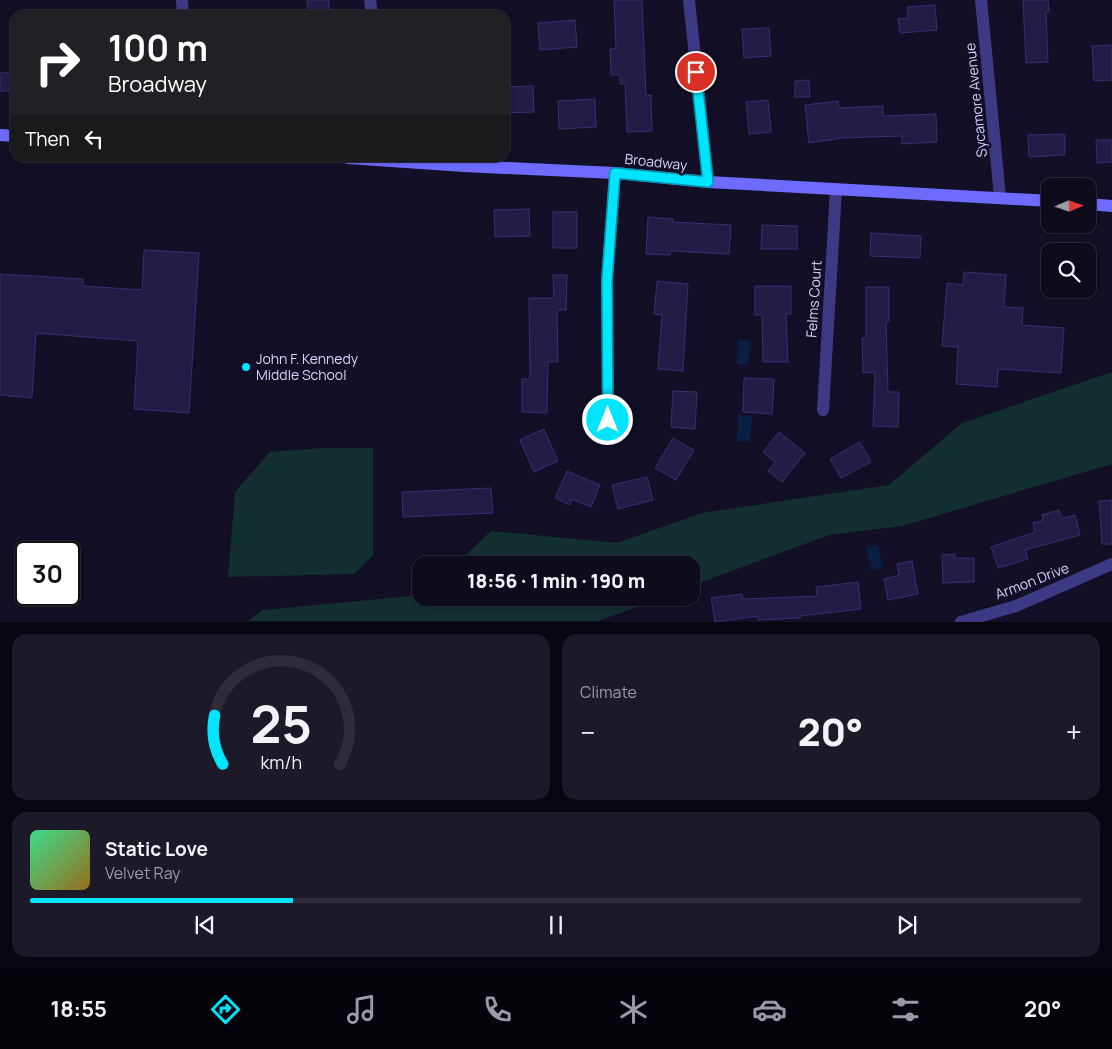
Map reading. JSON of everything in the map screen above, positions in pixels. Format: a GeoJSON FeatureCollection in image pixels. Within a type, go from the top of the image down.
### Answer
{"type":"FeatureCollection","features":[{"type":"Feature","properties":{"kind":"main road","name":"Broadway"},"geometry":{"type":"LineString","coordinates":[[435,162],[615,173],[708,182],[1041,200]]}},
{"type":"Feature","properties":{"kind":"main road"},"geometry":{"type":"LineString","coordinates":[[1096,205],[1112,206]]}},
{"type":"Feature","properties":{"kind":"street"},"geometry":{"type":"LineString","coordinates":[[689,0],[708,182]]}},
{"type":"Feature","properties":{"kind":"street","name":"Sycamore Avenue"},"geometry":{"type":"LineString","coordinates":[[981,0],[1000,197]]}},
{"type":"Feature","properties":{"kind":"street"},"geometry":{"type":"LineString","coordinates":[[608,420],[607,280],[615,173]]}},
{"type":"Feature","properties":{"kind":"street","name":"Felms Court"},"geometry":{"type":"LineString","coordinates":[[823,410],[836,190]]}},
{"type":"Feature","properties":{"kind":"street","name":"Armon Drive"},"geometry":{"type":"LineString","coordinates":[[961,622],[1016,606],[1112,564]]}},
{"type":"Feature","properties":{"kind":"green space"},"geometry":{"type":"Polygon","coordinates":[[[1112,372],[1112,464],[902,526],[829,535],[700,583],[700,556],[465,556],[491,531],[617,543],[702,513],[889,485],[962,423],[1112,372]]]}},
{"type":"Feature","properties":{"kind":"green space"},"geometry":{"type":"Polygon","coordinates":[[[323,448],[373,448],[373,555],[354,574],[228,577],[235,492],[270,452],[323,448]]]}},
{"type":"Feature","properties":{"kind":"green space"},"geometry":{"type":"Polygon","coordinates":[[[412,596],[412,606],[639,606],[598,621],[248,621],[263,610],[412,596]]]}},
{"type":"Feature","properties":{"kind":"water"},"geometry":{"type":"Polygon","coordinates":[[[739,340],[751,341],[748,365],[737,364],[739,340]]]}},
{"type":"Feature","properties":{"kind":"water"},"geometry":{"type":"Polygon","coordinates":[[[738,415],[752,416],[750,441],[737,441],[738,415]]]}},
{"type":"Feature","properties":{"kind":"water"},"geometry":{"type":"Polygon","coordinates":[[[878,545],[883,568],[872,571],[866,548],[878,545]]]}},
{"type":"Feature","properties":{"kind":"building"},"geometry":{"type":"Polygon","coordinates":[[[307,0],[329,0],[329,10],[308,10],[307,0]]]}},
{"type":"Feature","properties":{"kind":"building"},"geometry":{"type":"Polygon","coordinates":[[[614,0],[642,0],[646,96],[651,95],[652,131],[627,132],[625,84],[620,84],[620,75],[611,75],[610,49],[616,48],[614,0]]]}},
{"type":"Feature","properties":{"kind":"building"},"geometry":{"type":"Polygon","coordinates":[[[1023,0],[1048,0],[1049,12],[1046,12],[1048,62],[1026,63],[1023,0]]]}},
{"type":"Feature","properties":{"kind":"building"},"geometry":{"type":"Polygon","coordinates":[[[935,5],[937,30],[900,33],[898,19],[908,18],[907,7],[935,5]]]}},
{"type":"Feature","properties":{"kind":"building"},"geometry":{"type":"Polygon","coordinates":[[[575,20],[577,47],[540,50],[538,23],[575,20]]]}},
{"type":"Feature","properties":{"kind":"building"},"geometry":{"type":"Polygon","coordinates":[[[769,28],[771,56],[744,58],[742,29],[769,28]]]}},
{"type":"Feature","properties":{"kind":"building"},"geometry":{"type":"Polygon","coordinates":[[[1112,45],[1112,80],[1094,81],[1092,46],[1112,45]]]}},
{"type":"Feature","properties":{"kind":"building"},"geometry":{"type":"Polygon","coordinates":[[[10,72],[10,91],[0,91],[0,73],[10,72]]]}},
{"type":"Feature","properties":{"kind":"building"},"geometry":{"type":"Polygon","coordinates":[[[809,80],[810,97],[795,97],[795,81],[809,80]]]}},
{"type":"Feature","properties":{"kind":"building"},"geometry":{"type":"Polygon","coordinates":[[[533,86],[534,112],[510,113],[510,87],[533,86]]]}},
{"type":"Feature","properties":{"kind":"building"},"geometry":{"type":"Polygon","coordinates":[[[595,99],[596,127],[559,129],[558,101],[595,99]]]}},
{"type":"Feature","properties":{"kind":"building"},"geometry":{"type":"Polygon","coordinates":[[[768,100],[771,132],[749,134],[746,102],[768,100]]]}},
{"type":"Feature","properties":{"kind":"building"},"geometry":{"type":"Polygon","coordinates":[[[838,101],[839,108],[883,106],[883,116],[936,114],[937,142],[902,144],[902,136],[842,138],[809,143],[805,105],[838,101]]]}},
{"type":"Feature","properties":{"kind":"building"},"geometry":{"type":"Polygon","coordinates":[[[1065,134],[1065,155],[1029,157],[1028,135],[1065,134]]]}},
{"type":"Feature","properties":{"kind":"building"},"geometry":{"type":"Polygon","coordinates":[[[1096,140],[1112,140],[1112,162],[1097,163],[1096,140]]]}},
{"type":"Feature","properties":{"kind":"building"},"geometry":{"type":"Polygon","coordinates":[[[529,209],[530,236],[495,237],[494,210],[529,209]]]}},
{"type":"Feature","properties":{"kind":"building"},"geometry":{"type":"Polygon","coordinates":[[[553,212],[577,212],[577,248],[553,248],[553,212]]]}},
{"type":"Feature","properties":{"kind":"building"},"geometry":{"type":"Polygon","coordinates":[[[648,217],[673,219],[672,222],[731,225],[729,254],[671,251],[670,255],[646,254],[648,217]]]}},
{"type":"Feature","properties":{"kind":"building"},"geometry":{"type":"Polygon","coordinates":[[[762,225],[797,226],[797,249],[761,249],[762,225]]]}},
{"type":"Feature","properties":{"kind":"building"},"geometry":{"type":"Polygon","coordinates":[[[871,233],[921,236],[920,258],[870,256],[871,233]]]}},
{"type":"Feature","properties":{"kind":"building"},"geometry":{"type":"Polygon","coordinates":[[[144,250],[199,253],[189,413],[134,409],[138,341],[36,333],[32,398],[0,395],[0,274],[83,279],[83,286],[142,290],[144,250]]]}},
{"type":"Feature","properties":{"kind":"building"},"geometry":{"type":"Polygon","coordinates":[[[964,272],[1006,275],[1004,307],[1023,308],[1022,325],[1064,328],[1061,373],[998,369],[997,387],[956,384],[958,347],[942,346],[947,283],[963,285],[964,272]]]}},
{"type":"Feature","properties":{"kind":"building"},"geometry":{"type":"Polygon","coordinates":[[[553,275],[567,275],[566,310],[557,310],[558,362],[548,362],[547,413],[522,412],[522,379],[530,379],[529,298],[554,298],[553,275]]]}},
{"type":"Feature","properties":{"kind":"building"},"geometry":{"type":"Polygon","coordinates":[[[657,281],[688,284],[683,371],[658,369],[662,315],[654,314],[657,281]]]}},
{"type":"Feature","properties":{"kind":"building"},"geometry":{"type":"Polygon","coordinates":[[[755,286],[791,286],[791,314],[786,314],[788,362],[763,362],[762,315],[755,315],[755,286]]]}},
{"type":"Feature","properties":{"kind":"building"},"geometry":{"type":"Polygon","coordinates":[[[866,287],[889,287],[889,322],[886,322],[888,392],[899,392],[898,427],[873,426],[875,372],[863,373],[862,338],[866,338],[866,287]]]}},
{"type":"Feature","properties":{"kind":"building"},"geometry":{"type":"Polygon","coordinates":[[[744,378],[774,379],[772,414],[743,412],[744,378]]]}},
{"type":"Feature","properties":{"kind":"building"},"geometry":{"type":"Polygon","coordinates":[[[673,391],[697,392],[695,429],[671,427],[673,391]]]}},
{"type":"Feature","properties":{"kind":"building"},"geometry":{"type":"Polygon","coordinates":[[[544,429],[558,461],[534,472],[520,440],[544,429]]]}},
{"type":"Feature","properties":{"kind":"building"},"geometry":{"type":"Polygon","coordinates":[[[779,432],[805,453],[782,482],[768,471],[775,462],[763,452],[779,432]]]}},
{"type":"Feature","properties":{"kind":"building"},"geometry":{"type":"Polygon","coordinates":[[[673,438],[694,450],[676,480],[655,468],[673,438]]]}},
{"type":"Feature","properties":{"kind":"building"},"geometry":{"type":"Polygon","coordinates":[[[860,442],[871,462],[841,478],[830,459],[860,442]]]}},
{"type":"Feature","properties":{"kind":"building"},"geometry":{"type":"Polygon","coordinates":[[[567,471],[600,485],[591,507],[572,499],[570,505],[555,498],[567,471]]]}},
{"type":"Feature","properties":{"kind":"building"},"geometry":{"type":"Polygon","coordinates":[[[647,477],[653,500],[618,509],[612,485],[647,477]]]}},
{"type":"Feature","properties":{"kind":"building"},"geometry":{"type":"Polygon","coordinates":[[[491,488],[493,513],[403,517],[402,492],[491,488]]]}},
{"type":"Feature","properties":{"kind":"building"},"geometry":{"type":"Polygon","coordinates":[[[1112,500],[1112,544],[1102,544],[1099,501],[1112,500]]]}},
{"type":"Feature","properties":{"kind":"building"},"geometry":{"type":"Polygon","coordinates":[[[1059,510],[1062,518],[1075,515],[1080,535],[1025,550],[1028,559],[998,568],[991,547],[1035,532],[1033,523],[1043,520],[1042,515],[1059,510]]]}},
{"type":"Feature","properties":{"kind":"building"},"geometry":{"type":"Polygon","coordinates":[[[955,554],[955,558],[974,558],[974,582],[943,583],[942,555],[955,554]]]}},
{"type":"Feature","properties":{"kind":"building"},"geometry":{"type":"Polygon","coordinates":[[[912,561],[918,594],[888,600],[884,579],[899,575],[897,564],[912,561]]]}},
{"type":"Feature","properties":{"kind":"building"},"geometry":{"type":"Polygon","coordinates":[[[858,582],[861,609],[800,616],[800,618],[758,620],[758,616],[715,622],[711,598],[742,594],[743,599],[817,596],[816,587],[858,582]]]}},
{"type":"Feature","properties":{"kind":"place","name":"John F. Kennedy Middle School"},"geometry":{"type":"Point","coordinates":[246,367]}},
{"type":"Feature","properties":{"kind":"route"},"geometry":{"type":"LineString","coordinates":[[608,420],[607,280],[615,173],[708,182],[696,72]]}}]}
